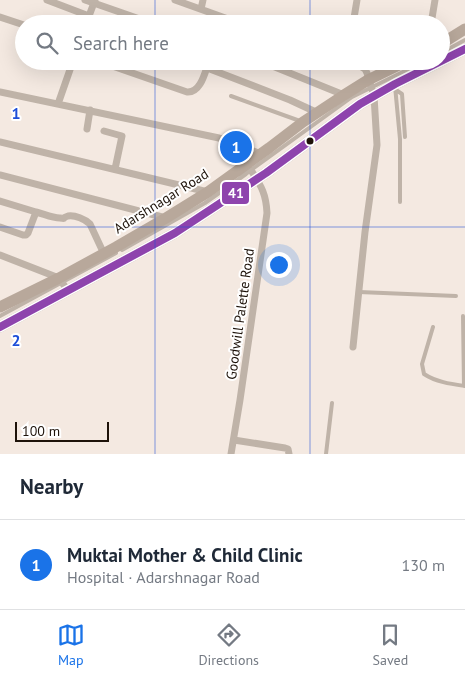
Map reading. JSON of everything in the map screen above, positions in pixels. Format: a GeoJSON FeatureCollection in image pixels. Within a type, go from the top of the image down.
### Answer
{"type":"FeatureCollection","features":[{"type":"Feature","properties":{"kind":"main road"},"geometry":{"type":"LineString","coordinates":[[450,38],[465,29]]}},
{"type":"Feature","properties":{"kind":"main road"},"geometry":{"type":"LineString","coordinates":[[450,57],[465,49]]}},
{"type":"Feature","properties":{"kind":"main road","name":"Adarshnagar Road"},"geometry":{"type":"LineString","coordinates":[[0,307],[63,284],[175,233],[347,113],[371,88],[395,70]]}},
{"type":"Feature","properties":{"kind":"main road"},"geometry":{"type":"LineString","coordinates":[[371,88],[396,87],[427,70]]}},
{"type":"Feature","properties":{"kind":"main road","name":"Adarshnagar Road"},"geometry":{"type":"LineString","coordinates":[[0,326],[104,254],[208,192],[344,94],[371,88]]}},
{"type":"Feature","properties":{"kind":"street"},"geometry":{"type":"LineString","coordinates":[[47,0],[86,15]]}},
{"type":"Feature","properties":{"kind":"street"},"geometry":{"type":"LineString","coordinates":[[85,0],[129,15]]}},
{"type":"Feature","properties":{"kind":"street"},"geometry":{"type":"LineString","coordinates":[[175,0],[214,15]]}},
{"type":"Feature","properties":{"kind":"street"},"geometry":{"type":"LineString","coordinates":[[200,9],[203,0]]}},
{"type":"Feature","properties":{"kind":"street"},"geometry":{"type":"LineString","coordinates":[[354,15],[357,0]]}},
{"type":"Feature","properties":{"kind":"street"},"geometry":{"type":"LineString","coordinates":[[432,15],[435,0]]}},
{"type":"Feature","properties":{"kind":"street"},"geometry":{"type":"LineString","coordinates":[[89,15],[94,2]]}},
{"type":"Feature","properties":{"kind":"street"},"geometry":{"type":"LineString","coordinates":[[0,17],[15,22]]}},
{"type":"Feature","properties":{"kind":"street"},"geometry":{"type":"LineString","coordinates":[[58,104],[70,70]]}},
{"type":"Feature","properties":{"kind":"street"},"geometry":{"type":"LineString","coordinates":[[124,70],[186,92],[194,91],[200,84],[206,70]]}},
{"type":"Feature","properties":{"kind":"street"},"geometry":{"type":"LineString","coordinates":[[222,70],[318,112]]}},
{"type":"Feature","properties":{"kind":"street"},"geometry":{"type":"LineString","coordinates":[[283,70],[344,94]]}},
{"type":"Feature","properties":{"kind":"street"},"geometry":{"type":"LineString","coordinates":[[353,347],[365,232],[377,145],[371,88],[366,70]]}},
{"type":"Feature","properties":{"kind":"street"},"geometry":{"type":"LineString","coordinates":[[0,92],[218,138],[262,154]]}},
{"type":"Feature","properties":{"kind":"street"},"geometry":{"type":"LineString","coordinates":[[87,129],[90,110]]}},
{"type":"Feature","properties":{"kind":"street"},"geometry":{"type":"LineString","coordinates":[[104,131],[122,136],[115,170]]}},
{"type":"Feature","properties":{"kind":"street"},"geometry":{"type":"LineString","coordinates":[[0,142],[208,192]]}},
{"type":"Feature","properties":{"kind":"street"},"geometry":{"type":"LineString","coordinates":[[231,175],[258,174]]}},
{"type":"Feature","properties":{"kind":"street","name":"Goodwill Palette Road"},"geometry":{"type":"LineString","coordinates":[[232,454],[267,213],[265,197],[258,174]]}},
{"type":"Feature","properties":{"kind":"street"},"geometry":{"type":"LineString","coordinates":[[0,176],[166,218]]}},
{"type":"Feature","properties":{"kind":"street"},"geometry":{"type":"LineString","coordinates":[[0,201],[63,219],[67,216],[72,216],[86,220],[90,224],[104,254]]}},
{"type":"Feature","properties":{"kind":"street"},"geometry":{"type":"LineString","coordinates":[[0,226],[26,235],[36,212]]}},
{"type":"Feature","properties":{"kind":"street"},"geometry":{"type":"LineString","coordinates":[[0,255],[63,284]]}},
{"type":"Feature","properties":{"kind":"street"},"geometry":{"type":"LineString","coordinates":[[234,440],[288,448],[288,454]]}},
{"type":"Feature","properties":{"kind":"lane"},"geometry":{"type":"LineString","coordinates":[[450,48],[465,40]]}},
{"type":"Feature","properties":{"kind":"lane"},"geometry":{"type":"LineString","coordinates":[[371,88],[408,70]]}},
{"type":"Feature","properties":{"kind":"lane"},"geometry":{"type":"LineString","coordinates":[[396,87],[402,94],[405,137]]}},
{"type":"Feature","properties":{"kind":"lane"},"geometry":{"type":"LineString","coordinates":[[396,87],[400,138],[400,202]]}},
{"type":"Feature","properties":{"kind":"lane"},"geometry":{"type":"LineString","coordinates":[[232,96],[304,122]]}},
{"type":"Feature","properties":{"kind":"lane"},"geometry":{"type":"LineString","coordinates":[[0,316],[63,284]]}},
{"type":"Feature","properties":{"kind":"lane"},"geometry":{"type":"LineString","coordinates":[[360,292],[456,296]]}},
{"type":"Feature","properties":{"kind":"lane"},"geometry":{"type":"LineString","coordinates":[[433,327],[422,364],[424,374],[438,381],[464,386],[463,316]]}},
{"type":"Feature","properties":{"kind":"lane"},"geometry":{"type":"LineString","coordinates":[[326,454],[332,403]]}},
{"type":"Feature","properties":{"kind":"transit line","name":"41"},"geometry":{"type":"LineString","coordinates":[[450,56],[465,49]]}},
{"type":"Feature","properties":{"kind":"transit line","name":"41"},"geometry":{"type":"LineString","coordinates":[[0,327],[175,233],[266,173],[360,104],[423,70]]}},
{"type":"Feature","properties":{"kind":"place","name":"Muktai Mother & Child Clinic"},"geometry":{"type":"Point","coordinates":[236,147]}}]}
